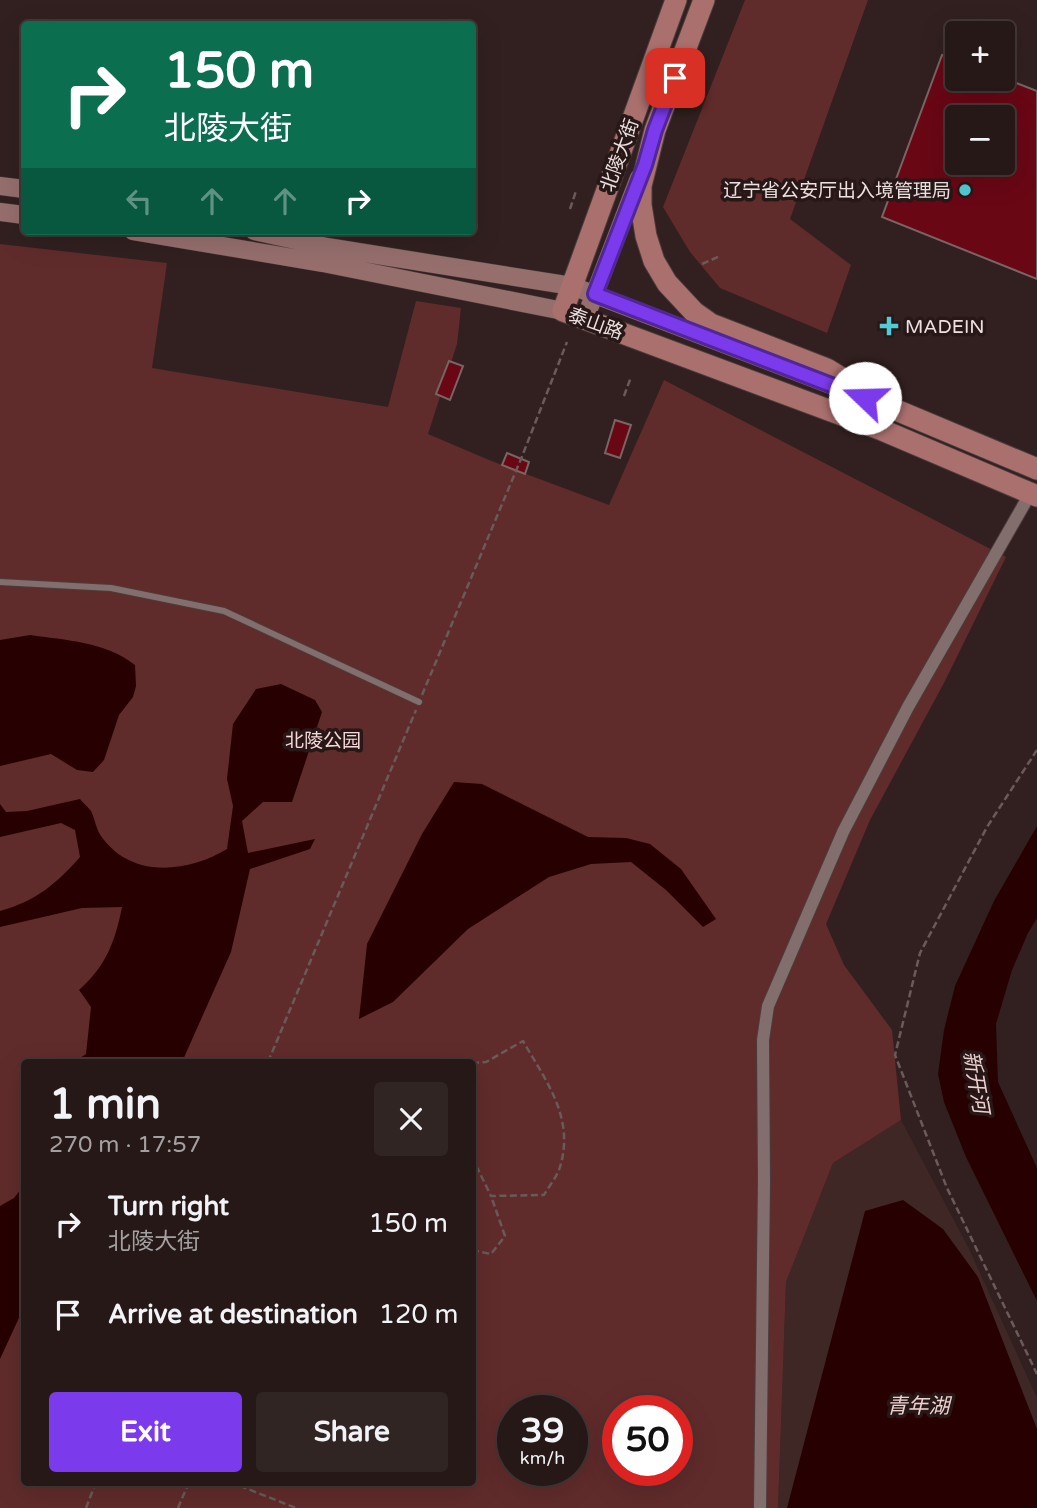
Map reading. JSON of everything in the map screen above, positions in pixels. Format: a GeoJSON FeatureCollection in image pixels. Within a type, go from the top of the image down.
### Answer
{"type":"FeatureCollection","features":[{"type":"Feature","properties":{"kind":"main road","name":"北陵大街"},"geometry":{"type":"LineString","coordinates":[[563,311],[676,0]]}},
{"type":"Feature","properties":{"kind":"main road","name":"北陵大街"},"geometry":{"type":"LineString","coordinates":[[585,319],[645,165],[655,130],[704,0]]}},
{"type":"Feature","properties":{"kind":"main road"},"geometry":{"type":"LineString","coordinates":[[645,165],[641,205],[646,236],[654,261],[680,298],[711,324],[827,369],[889,407]]}},
{"type":"Feature","properties":{"kind":"main road"},"geometry":{"type":"LineString","coordinates":[[0,186],[21,189]]}},
{"type":"Feature","properties":{"kind":"main road"},"geometry":{"type":"LineString","coordinates":[[0,212],[21,215]]}},
{"type":"Feature","properties":{"kind":"main road","name":"泰山路"},"geometry":{"type":"LineString","coordinates":[[157,235],[323,263],[563,311],[882,430],[1034,495]]}},
{"type":"Feature","properties":{"kind":"main road","name":"泰山路"},"geometry":{"type":"LineString","coordinates":[[272,235],[327,247],[572,286],[889,407],[1037,469]]}},
{"type":"Feature","properties":{"kind":"street"},"geometry":{"type":"LineString","coordinates":[[760,1508],[763,1040],[768,1006],[844,832],[884,752],[1034,495]]}},
{"type":"Feature","properties":{"kind":"lane"},"geometry":{"type":"LineString","coordinates":[[0,582],[111,588],[224,611],[419,702]]}},
{"type":"Feature","properties":{"kind":"path"},"geometry":{"type":"LineString","coordinates":[[570,209],[576,191]]}},
{"type":"Feature","properties":{"kind":"path"},"geometry":{"type":"LineString","coordinates":[[702,264],[720,256]]}},
{"type":"Feature","properties":{"kind":"path"},"geometry":{"type":"LineString","coordinates":[[624,396],[631,377]]}},
{"type":"Feature","properties":{"kind":"path"},"geometry":{"type":"LineString","coordinates":[[1037,750],[987,827],[920,953],[895,1055],[947,1188],[1037,1374]]}},
{"type":"Feature","properties":{"kind":"path"},"geometry":{"type":"LineString","coordinates":[[476,1063],[486,1062],[523,1041],[561,1109],[564,1139],[559,1168],[544,1195],[490,1193]]}},
{"type":"Feature","properties":{"kind":"path"},"geometry":{"type":"LineString","coordinates":[[476,1165],[490,1193],[505,1236],[491,1254],[476,1251]]}},
{"type":"Feature","properties":{"kind":"path"},"geometry":{"type":"LineString","coordinates":[[86,1508],[94,1486]]}},
{"type":"Feature","properties":{"kind":"path"},"geometry":{"type":"LineString","coordinates":[[178,1508],[187,1486]]}},
{"type":"Feature","properties":{"kind":"path"},"geometry":{"type":"LineString","coordinates":[[240,1486],[294,1508]]}},
{"type":"Feature","properties":{"kind":"shaded area","name":"青年湖"},"geometry":{"type":"Polygon","coordinates":[[[901,1120],[969,1249],[1037,1398],[1037,1508],[778,1508],[786,1282],[833,1163],[901,1120]]]}},
{"type":"Feature","properties":{"kind":"green space"},"geometry":{"type":"Polygon","coordinates":[[[745,0],[868,0],[790,219],[851,265],[827,333],[720,288],[690,252],[663,207],[745,0]]]}},
{"type":"Feature","properties":{"kind":"green space","name":"北陵公园"},"geometry":{"type":"Polygon","coordinates":[[[0,244],[167,263],[152,368],[388,407],[416,301],[461,308],[457,344],[428,434],[609,505],[664,380],[1006,557],[945,681],[870,820],[826,924],[844,965],[892,1030],[901,1120],[833,1163],[786,1282],[778,1508],[0,1508],[0,244]]]}},
{"type":"Feature","properties":{"kind":"water"},"geometry":{"type":"Polygon","coordinates":[[[30,635],[98,647],[124,657],[135,665],[136,686],[133,697],[119,715],[104,760],[93,772],[77,770],[51,754],[0,766],[0,640],[30,635]]]}},
{"type":"Feature","properties":{"kind":"water"},"geometry":{"type":"Polygon","coordinates":[[[281,684],[315,700],[322,712],[292,802],[263,802],[242,821],[248,853],[315,839],[310,849],[250,869],[231,952],[183,1059],[78,1059],[86,1054],[91,1007],[79,990],[96,972],[108,953],[122,907],[82,908],[0,927],[0,911],[35,897],[80,857],[75,830],[61,823],[0,837],[0,804],[6,812],[27,811],[80,799],[91,811],[101,836],[113,850],[128,860],[160,868],[177,867],[211,857],[227,849],[233,806],[227,779],[233,724],[256,689],[281,684]]]}},
{"type":"Feature","properties":{"kind":"water"},"geometry":{"type":"Polygon","coordinates":[[[454,782],[482,784],[588,837],[626,838],[650,844],[681,869],[716,919],[703,927],[666,890],[631,862],[591,864],[549,877],[468,929],[393,1002],[359,1019],[367,944],[422,834],[454,782]]]}},
{"type":"Feature","properties":{"kind":"water","name":"新开河"},"geometry":{"type":"Polygon","coordinates":[[[1037,826],[1037,918],[1012,970],[996,1024],[998,1082],[1037,1168],[1037,1301],[966,1157],[944,1102],[938,1074],[944,1030],[955,986],[994,901],[1037,826]]]}},
{"type":"Feature","properties":{"kind":"water"},"geometry":{"type":"Polygon","coordinates":[[[21,1189],[21,1314],[0,1359],[0,1206],[14,1198],[21,1189]]]}},
{"type":"Feature","properties":{"kind":"water","name":"青年湖"},"geometry":{"type":"Polygon","coordinates":[[[903,1200],[943,1229],[978,1277],[1037,1429],[1037,1508],[787,1508],[865,1211],[903,1200]]]}},
{"type":"Feature","properties":{"kind":"building","name":"辽宁省公安厅出入境管理局"},"geometry":{"type":"Polygon","coordinates":[[[942,55],[945,56],[945,91],[1015,91],[1015,82],[1037,91],[1037,279],[882,217],[942,55]]]}},
{"type":"Feature","properties":{"kind":"building"},"geometry":{"type":"Polygon","coordinates":[[[449,361],[463,366],[450,400],[436,394],[449,361]]]}},
{"type":"Feature","properties":{"kind":"building"},"geometry":{"type":"Polygon","coordinates":[[[615,420],[631,425],[620,458],[605,453],[615,420]]]}},
{"type":"Feature","properties":{"kind":"building"},"geometry":{"type":"Polygon","coordinates":[[[507,453],[529,462],[525,474],[502,465],[507,453]]]}},
{"type":"Feature","properties":{"kind":"place","name":"辽宁省公安厅出入境管理局"},"geometry":{"type":"Point","coordinates":[965,190]}},
{"type":"Feature","properties":{"kind":"place","name":"MADEIN"},"geometry":{"type":"Point","coordinates":[889,326]}},
{"type":"Feature","properties":{"kind":"route"},"geometry":{"type":"LineString","coordinates":[[675,78],[595,294],[865,398]]}}]}
